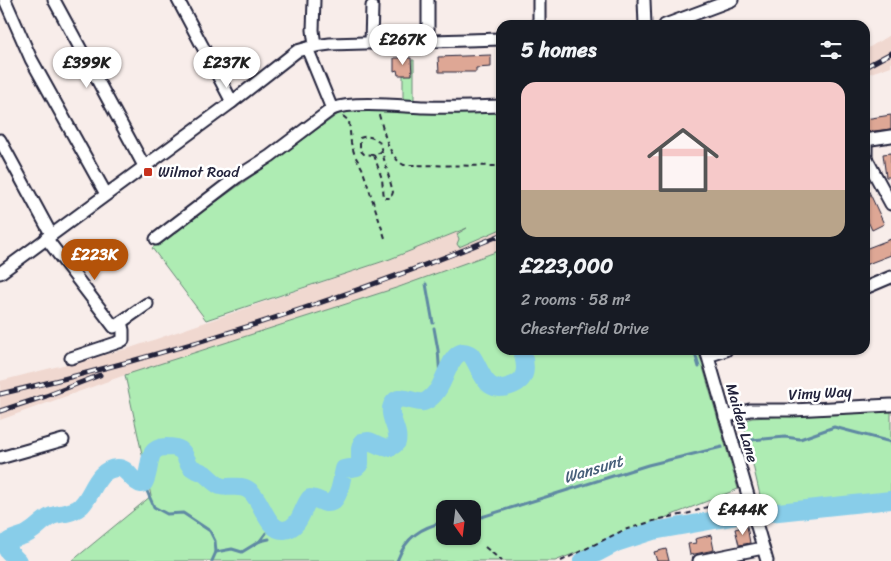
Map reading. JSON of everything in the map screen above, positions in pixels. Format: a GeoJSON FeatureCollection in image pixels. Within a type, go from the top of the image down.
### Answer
{"type":"FeatureCollection","features":[{"type":"Feature","properties":{"kind":"street"},"geometry":{"type":"LineString","coordinates":[[5,0],[31,60],[106,194]]}},
{"type":"Feature","properties":{"kind":"street"},"geometry":{"type":"LineString","coordinates":[[54,0],[144,166]]}},
{"type":"Feature","properties":{"kind":"street"},"geometry":{"type":"LineString","coordinates":[[178,0],[232,102]]}},
{"type":"Feature","properties":{"kind":"street"},"geometry":{"type":"LineString","coordinates":[[314,0],[311,47],[336,108]]}},
{"type":"Feature","properties":{"kind":"street"},"geometry":{"type":"LineString","coordinates":[[428,0],[428,41]]}},
{"type":"Feature","properties":{"kind":"street"},"geometry":{"type":"LineString","coordinates":[[539,0],[539,20]]}},
{"type":"Feature","properties":{"kind":"street"},"geometry":{"type":"LineString","coordinates":[[644,0],[645,20]]}},
{"type":"Feature","properties":{"kind":"street"},"geometry":{"type":"LineString","coordinates":[[678,20],[732,0]]}},
{"type":"Feature","properties":{"kind":"street"},"geometry":{"type":"LineString","coordinates":[[371,43],[372,6]]}},
{"type":"Feature","properties":{"kind":"street"},"geometry":{"type":"LineString","coordinates":[[1,270],[232,102],[297,51],[311,47],[371,43],[496,39]]}},
{"type":"Feature","properties":{"kind":"street"},"geometry":{"type":"LineString","coordinates":[[156,239],[222,188],[336,108],[378,105],[496,106]]}},
{"type":"Feature","properties":{"kind":"street"},"geometry":{"type":"LineString","coordinates":[[870,139],[891,136]]}},
{"type":"Feature","properties":{"kind":"street"},"geometry":{"type":"LineString","coordinates":[[0,140],[49,236],[114,327],[148,304]]}},
{"type":"Feature","properties":{"kind":"street"},"geometry":{"type":"LineString","coordinates":[[870,165],[891,204]]}},
{"type":"Feature","properties":{"kind":"street"},"geometry":{"type":"LineString","coordinates":[[870,286],[891,277]]}},
{"type":"Feature","properties":{"kind":"street"},"geometry":{"type":"LineString","coordinates":[[71,358],[123,340],[121,322]]}},
{"type":"Feature","properties":{"kind":"street","name":"Maiden Lane"},"geometry":{"type":"LineString","coordinates":[[708,355],[746,500],[760,535],[767,561]]}},
{"type":"Feature","properties":{"kind":"street","name":"Vimy Way"},"geometry":{"type":"LineString","coordinates":[[725,417],[750,410],[793,410],[891,405]]}},
{"type":"Feature","properties":{"kind":"street"},"geometry":{"type":"LineString","coordinates":[[0,458],[63,440]]}},
{"type":"Feature","properties":{"kind":"street"},"geometry":{"type":"LineString","coordinates":[[699,561],[764,548]]}},
{"type":"Feature","properties":{"kind":"path"},"geometry":{"type":"LineString","coordinates":[[378,105],[379,114],[393,155],[404,165],[496,166]]}},
{"type":"Feature","properties":{"kind":"path"},"geometry":{"type":"LineString","coordinates":[[336,108],[349,122],[351,143],[362,168],[385,238]]}},
{"type":"Feature","properties":{"kind":"path"},"geometry":{"type":"LineString","coordinates":[[374,155],[382,179],[384,198],[391,198],[392,192],[379,141],[373,137],[365,136],[360,138],[360,150],[364,154],[374,155],[381,152]]}},
{"type":"Feature","properties":{"kind":"path"},"geometry":{"type":"LineString","coordinates":[[560,561],[624,530],[660,519],[690,513],[739,496],[746,500]]}},
{"type":"Feature","properties":{"kind":"path"},"geometry":{"type":"LineString","coordinates":[[485,547],[502,561]]}},
{"type":"Feature","properties":{"kind":"shaded area"},"geometry":{"type":"Polygon","coordinates":[[[891,34],[891,66],[870,73],[870,47],[891,34]]]}},
{"type":"Feature","properties":{"kind":"shaded area"},"geometry":{"type":"Polygon","coordinates":[[[496,216],[496,252],[484,257],[399,287],[125,375],[0,420],[0,381],[130,348],[390,259],[496,216]]]}},
{"type":"Feature","properties":{"kind":"green space"},"geometry":{"type":"Polygon","coordinates":[[[412,60],[414,60],[414,100],[403,101],[403,75],[412,74],[412,60]]]}},
{"type":"Feature","properties":{"kind":"green space"},"geometry":{"type":"Polygon","coordinates":[[[496,109],[496,231],[459,247],[457,244],[459,239],[457,234],[467,228],[390,259],[206,320],[152,248],[344,110],[496,109]]]}},
{"type":"Feature","properties":{"kind":"green space"},"geometry":{"type":"Polygon","coordinates":[[[496,252],[496,355],[699,355],[738,489],[555,561],[72,561],[151,496],[125,375],[399,287],[496,252]]]}},
{"type":"Feature","properties":{"kind":"green space"},"geometry":{"type":"Polygon","coordinates":[[[891,410],[891,505],[766,521],[743,422],[752,418],[891,410]]]}},
{"type":"Feature","properties":{"kind":"building"},"geometry":{"type":"Polygon","coordinates":[[[491,55],[491,67],[476,68],[476,72],[439,72],[438,57],[491,55]]]}},
{"type":"Feature","properties":{"kind":"building"},"geometry":{"type":"Polygon","coordinates":[[[394,58],[411,58],[412,75],[398,75],[397,70],[394,71],[394,58]]]}},
{"type":"Feature","properties":{"kind":"building"},"geometry":{"type":"Polygon","coordinates":[[[891,115],[891,129],[870,131],[870,118],[891,115]]]}},
{"type":"Feature","properties":{"kind":"building"},"geometry":{"type":"Polygon","coordinates":[[[891,153],[891,177],[886,177],[883,154],[891,153]]]}},
{"type":"Feature","properties":{"kind":"building"},"geometry":{"type":"Polygon","coordinates":[[[870,194],[884,224],[872,230],[870,226],[870,194]]]}},
{"type":"Feature","properties":{"kind":"building"},"geometry":{"type":"Polygon","coordinates":[[[891,239],[891,255],[870,263],[870,247],[891,239]]]}},
{"type":"Feature","properties":{"kind":"building"},"geometry":{"type":"Polygon","coordinates":[[[747,526],[750,543],[739,545],[735,529],[747,526]]]}},
{"type":"Feature","properties":{"kind":"building"},"geometry":{"type":"Polygon","coordinates":[[[711,535],[714,550],[690,555],[688,544],[696,543],[695,539],[711,535]]]}},
{"type":"Feature","properties":{"kind":"building"},"geometry":{"type":"Polygon","coordinates":[[[666,549],[669,561],[657,561],[654,552],[666,549]]]}},
{"type":"Feature","properties":{"kind":"waterway"},"geometry":{"type":"LineString","coordinates":[[426,284],[433,323]]}},
{"type":"Feature","properties":{"kind":"waterway"},"geometry":{"type":"LineString","coordinates":[[434,328],[442,383]]}},
{"type":"Feature","properties":{"kind":"waterway"},"geometry":{"type":"LineString","coordinates":[[18,561],[7,550],[7,543],[9,541],[28,534],[49,517],[81,506],[96,483],[110,469],[121,468],[138,483],[144,483],[152,455],[159,448],[166,447],[177,448],[183,452],[191,467],[205,474],[220,486],[242,487],[250,491],[273,526],[284,530],[290,528],[298,521],[310,498],[326,503],[334,500],[339,490],[344,469],[357,467],[360,464],[362,442],[369,441],[387,448],[397,442],[397,433],[391,414],[392,405],[395,401],[403,398],[424,402],[429,399],[439,388],[454,358],[464,352],[471,355],[484,379],[490,385],[499,388],[510,386],[519,381],[524,374],[523,355]]}},
{"type":"Feature","properties":{"kind":"waterway"},"geometry":{"type":"LineString","coordinates":[[695,355],[699,367]]}},
{"type":"Feature","properties":{"kind":"waterway","name":"Wansunt"},"geometry":{"type":"LineString","coordinates":[[741,441],[785,437],[800,439],[834,427],[891,442]]}},
{"type":"Feature","properties":{"kind":"waterway","name":"Wansunt"},"geometry":{"type":"LineString","coordinates":[[481,517],[648,465],[722,447]]}},
{"type":"Feature","properties":{"kind":"waterway"},"geometry":{"type":"LineString","coordinates":[[146,489],[154,507],[167,514],[183,513],[210,531],[215,541],[216,552],[212,561]]}},
{"type":"Feature","properties":{"kind":"waterway"},"geometry":{"type":"LineString","coordinates":[[750,515],[891,500]]}},
{"type":"Feature","properties":{"kind":"waterway"},"geometry":{"type":"LineString","coordinates":[[582,561],[616,543],[653,531],[732,517]]}},
{"type":"Feature","properties":{"kind":"waterway","name":"Wansunt"},"geometry":{"type":"LineString","coordinates":[[397,561],[405,545],[415,534],[436,524]]}},
{"type":"Feature","properties":{"kind":"waterway"},"geometry":{"type":"LineString","coordinates":[[260,541],[266,533]]}},
{"type":"Feature","properties":{"kind":"waterway"},"geometry":{"type":"LineString","coordinates":[[216,552],[232,549],[242,552],[260,541],[269,539]]}},
{"type":"Feature","properties":{"kind":"railway"},"geometry":{"type":"LineString","coordinates":[[870,64],[891,53]]}},
{"type":"Feature","properties":{"kind":"railway"},"geometry":{"type":"LineString","coordinates":[[0,394],[128,362],[254,325],[378,282],[496,237]]}},
{"type":"Feature","properties":{"kind":"railway"},"geometry":{"type":"LineString","coordinates":[[0,411],[100,375]]}},
{"type":"Feature","properties":{"kind":"place","name":"Wilmot Road"},"geometry":{"type":"Point","coordinates":[148,172]}}]}
